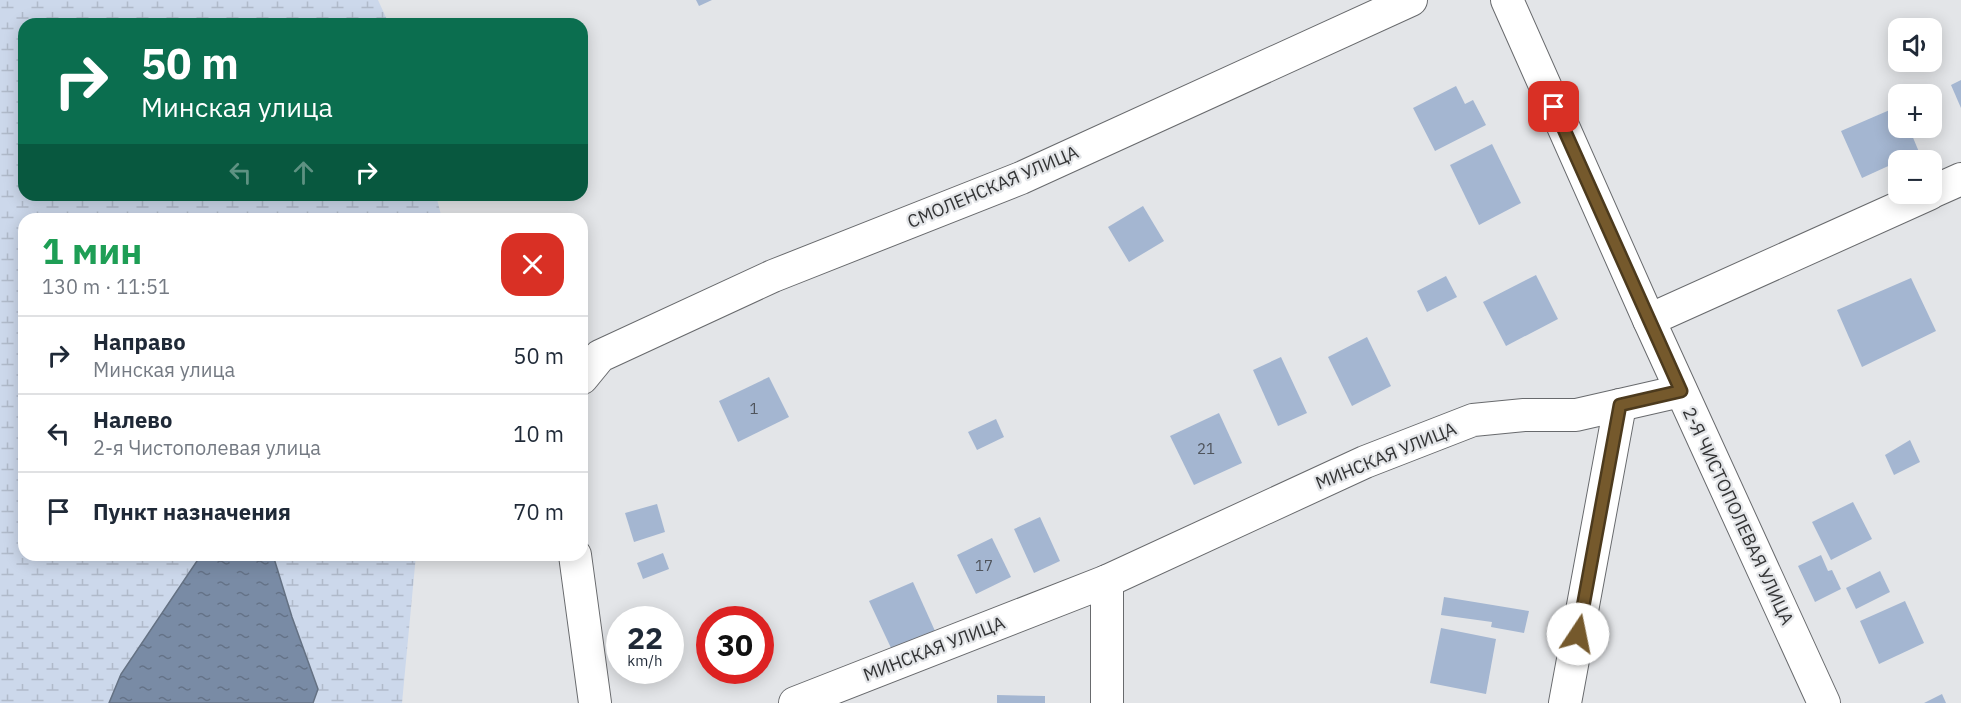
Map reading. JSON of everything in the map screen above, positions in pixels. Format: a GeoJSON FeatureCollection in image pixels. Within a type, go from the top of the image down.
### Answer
{"type":"FeatureCollection","features":[{"type":"Feature","properties":{"kind":"street","name":"СМОЛЕНСКАЯ УЛИЦА"},"geometry":{"type":"LineString","coordinates":[[588,371],[600,356],[773,276],[1021,178],[1411,0]]}},
{"type":"Feature","properties":{"kind":"street","name":"2-Я ЧИСТОПОЛЕВАЯ УЛИЦА"},"geometry":{"type":"LineString","coordinates":[[1507,0],[1681,391],[1824,703]]}},
{"type":"Feature","properties":{"kind":"street"},"geometry":{"type":"LineString","coordinates":[[1942,188],[1961,179]]}},
{"type":"Feature","properties":{"kind":"street"},"geometry":{"type":"LineString","coordinates":[[1649,320],[1907,204]]}},
{"type":"Feature","properties":{"kind":"street","name":"МИНСКАЯ УЛИЦА"},"geometry":{"type":"LineString","coordinates":[[795,703],[1107,581],[1365,462],[1473,420],[1524,415],[1576,415],[1681,391]]}},
{"type":"Feature","properties":{"kind":"street"},"geometry":{"type":"LineString","coordinates":[[1565,703],[1620,405]]}},
{"type":"Feature","properties":{"kind":"street"},"geometry":{"type":"LineString","coordinates":[[576,561],[595,703]]}},
{"type":"Feature","properties":{"kind":"street"},"geometry":{"type":"LineString","coordinates":[[1107,581],[1107,703]]}},
{"type":"Feature","properties":{"kind":"green space"},"geometry":{"type":"Polygon","coordinates":[[[0,0],[378,0],[386,18],[18,18],[18,201],[438,201],[440,213],[18,213],[18,561],[415,561],[402,703],[0,703],[0,0]]]}},
{"type":"Feature","properties":{"kind":"water"},"geometry":{"type":"Polygon","coordinates":[[[197,561],[275,561],[318,689],[313,703],[109,703],[121,674],[197,561]]]}},
{"type":"Feature","properties":{"kind":"building"},"geometry":{"type":"Polygon","coordinates":[[[696,0],[712,0],[699,6],[696,0]]]}},
{"type":"Feature","properties":{"kind":"building"},"geometry":{"type":"Polygon","coordinates":[[[1961,80],[1961,108],[1951,85],[1961,80]]]}},
{"type":"Feature","properties":{"kind":"building"},"geometry":{"type":"Polygon","coordinates":[[[1456,86],[1465,104],[1473,100],[1486,125],[1435,151],[1413,108],[1456,86]]]}},
{"type":"Feature","properties":{"kind":"building"},"geometry":{"type":"Polygon","coordinates":[[[1888,111],[1888,138],[1913,138],[1918,150],[1888,150],[1888,166],[1862,178],[1841,131],[1888,111]]]}},
{"type":"Feature","properties":{"kind":"building"},"geometry":{"type":"Polygon","coordinates":[[[1492,144],[1521,203],[1479,225],[1450,165],[1492,144]]]}},
{"type":"Feature","properties":{"kind":"building"},"geometry":{"type":"Polygon","coordinates":[[[1143,206],[1164,241],[1129,262],[1108,227],[1143,206]]]}},
{"type":"Feature","properties":{"kind":"building"},"geometry":{"type":"Polygon","coordinates":[[[1536,275],[1558,319],[1506,346],[1483,302],[1536,275]]]}},
{"type":"Feature","properties":{"kind":"building"},"geometry":{"type":"Polygon","coordinates":[[[1446,276],[1457,297],[1427,312],[1417,291],[1446,276]]]}},
{"type":"Feature","properties":{"kind":"building"},"geometry":{"type":"Polygon","coordinates":[[[1911,278],[1936,331],[1862,367],[1837,310],[1911,278]]]}},
{"type":"Feature","properties":{"kind":"building"},"geometry":{"type":"Polygon","coordinates":[[[1367,337],[1391,386],[1352,406],[1328,357],[1367,337]]]}},
{"type":"Feature","properties":{"kind":"building"},"geometry":{"type":"Polygon","coordinates":[[[1281,357],[1307,413],[1278,426],[1253,370],[1281,357]]]}},
{"type":"Feature","properties":{"kind":"building"},"geometry":{"type":"Polygon","coordinates":[[[769,377],[789,417],[738,442],[719,401],[769,377]]]}},
{"type":"Feature","properties":{"kind":"building"},"geometry":{"type":"Polygon","coordinates":[[[1219,413],[1242,463],[1194,485],[1170,436],[1219,413]]]}},
{"type":"Feature","properties":{"kind":"building"},"geometry":{"type":"Polygon","coordinates":[[[996,419],[1004,437],[977,450],[968,432],[996,419]]]}},
{"type":"Feature","properties":{"kind":"building"},"geometry":{"type":"Polygon","coordinates":[[[1910,440],[1920,462],[1894,475],[1885,455],[1910,440]]]}},
{"type":"Feature","properties":{"kind":"building"},"geometry":{"type":"Polygon","coordinates":[[[1853,502],[1872,539],[1831,560],[1812,522],[1853,502]]]}},
{"type":"Feature","properties":{"kind":"building"},"geometry":{"type":"Polygon","coordinates":[[[657,504],[665,532],[634,542],[625,513],[657,504]]]}},
{"type":"Feature","properties":{"kind":"building"},"geometry":{"type":"Polygon","coordinates":[[[1040,517],[1060,561],[1034,573],[1014,529],[1040,517]]]}},
{"type":"Feature","properties":{"kind":"building"},"geometry":{"type":"Polygon","coordinates":[[[992,538],[1011,577],[976,594],[957,555],[992,538]]]}},
{"type":"Feature","properties":{"kind":"building"},"geometry":{"type":"Polygon","coordinates":[[[663,553],[669,569],[643,579],[637,563],[663,553]]]}},
{"type":"Feature","properties":{"kind":"building"},"geometry":{"type":"Polygon","coordinates":[[[1821,555],[1828,571],[1832,570],[1841,589],[1815,602],[1798,566],[1821,555]]]}},
{"type":"Feature","properties":{"kind":"building"},"geometry":{"type":"Polygon","coordinates":[[[1880,571],[1890,592],[1856,609],[1846,588],[1880,571]]]}},
{"type":"Feature","properties":{"kind":"building"},"geometry":{"type":"Polygon","coordinates":[[[913,582],[935,631],[892,650],[869,601],[913,582]]]}},
{"type":"Feature","properties":{"kind":"building"},"geometry":{"type":"Polygon","coordinates":[[[1444,597],[1529,611],[1524,633],[1491,627],[1492,622],[1441,615],[1444,597]]]}},
{"type":"Feature","properties":{"kind":"building"},"geometry":{"type":"Polygon","coordinates":[[[1905,601],[1924,643],[1879,664],[1860,621],[1905,601]]]}},
{"type":"Feature","properties":{"kind":"building"},"geometry":{"type":"Polygon","coordinates":[[[1441,628],[1496,639],[1486,694],[1430,683],[1441,628]]]}},
{"type":"Feature","properties":{"kind":"building"},"geometry":{"type":"Polygon","coordinates":[[[1942,694],[1946,703],[1924,703],[1942,694]]]}},
{"type":"Feature","properties":{"kind":"building"},"geometry":{"type":"Polygon","coordinates":[[[997,695],[1045,696],[1045,703],[997,703],[997,695]]]}},
{"type":"Feature","properties":{"kind":"route"},"geometry":{"type":"LineString","coordinates":[[1554,107],[1681,391],[1620,405],[1578,634]]}}]}
